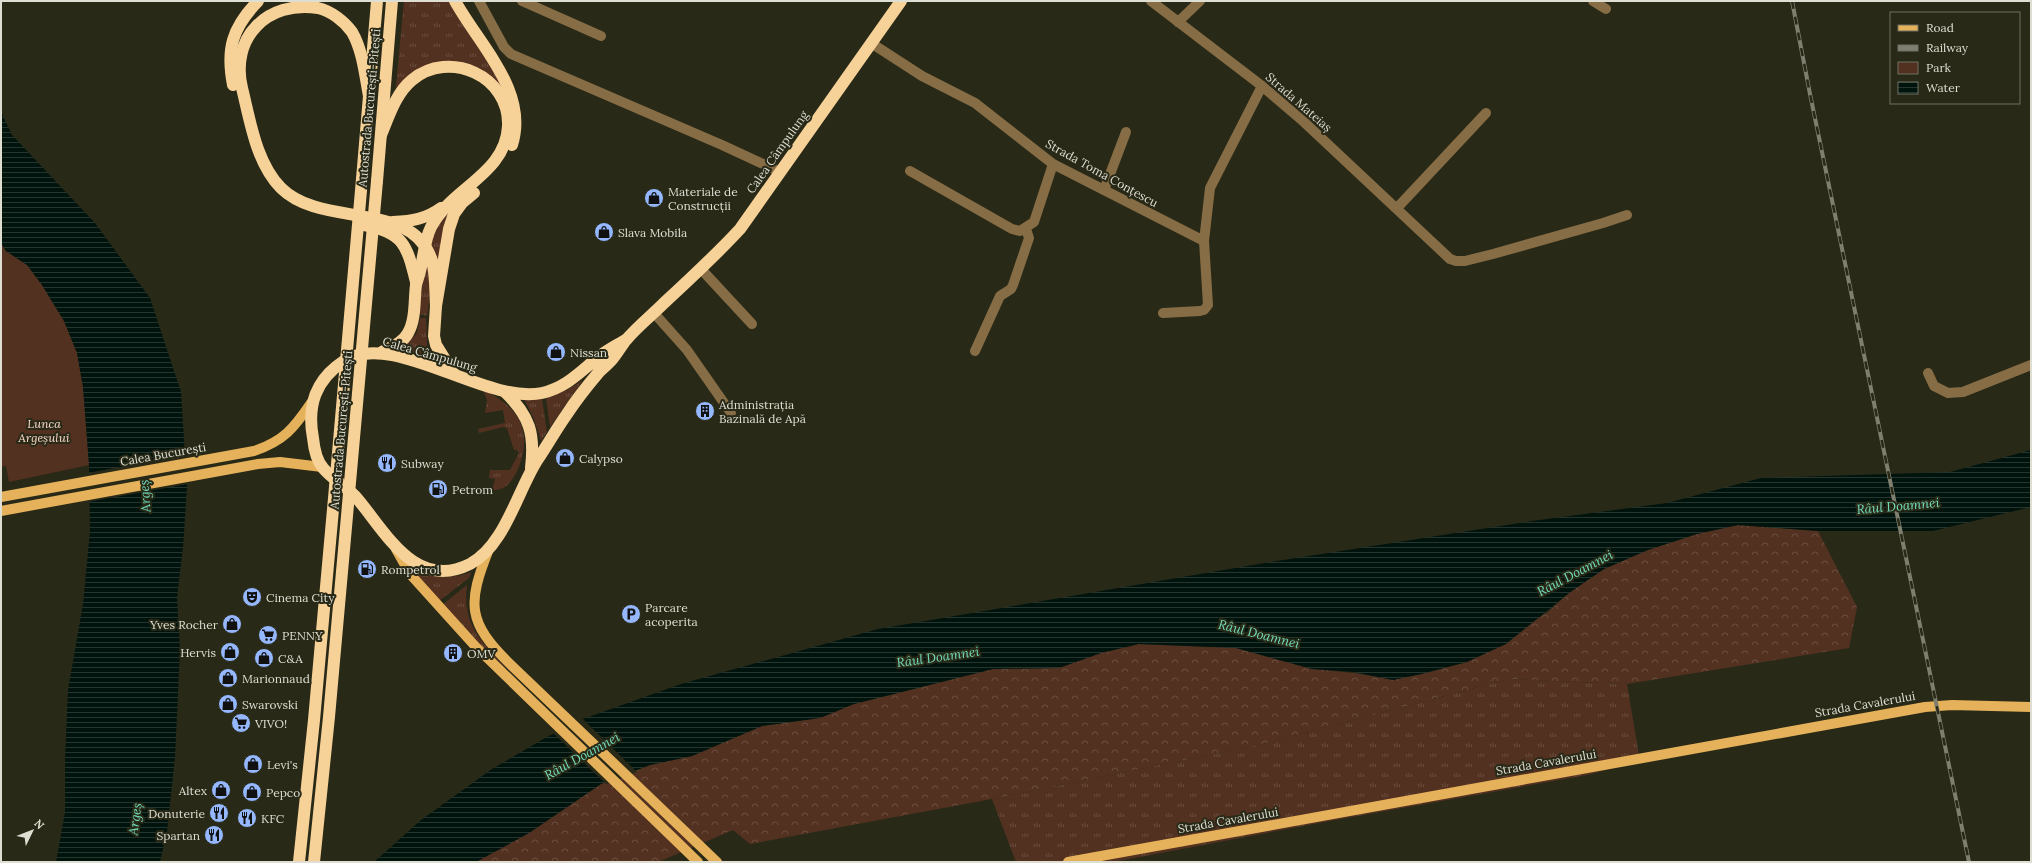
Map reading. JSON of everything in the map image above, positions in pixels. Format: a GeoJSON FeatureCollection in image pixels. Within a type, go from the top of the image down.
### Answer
{"type":"FeatureCollection","features":[{"type":"Feature","properties":{"kind":"highway"},"geometry":{"type":"LineString","coordinates":[[258,1],[235,32],[230,56],[233,85],[244,127],[260,171],[275,193],[287,203],[299,210],[328,219],[380,228],[394,236],[407,250],[416,283]]}},
{"type":"Feature","properties":{"kind":"highway","name":"Autostrada București-Pitești"},"geometry":{"type":"LineString","coordinates":[[299,862],[314,720],[377,1]]}},
{"type":"Feature","properties":{"kind":"highway","name":"Autostrada București-Pitești"},"geometry":{"type":"LineString","coordinates":[[314,862],[330,717],[392,1]]}},
{"type":"Feature","properties":{"kind":"highway"},"geometry":{"type":"LineString","coordinates":[[436,306],[449,229],[454,214],[462,203],[503,163],[512,145],[516,126],[513,98],[508,86],[455,1]]}},
{"type":"Feature","properties":{"kind":"highway","name":"Calea Câmpulung"},"geometry":{"type":"LineString","coordinates":[[627,339],[603,354],[581,373],[559,387],[544,392],[525,395],[505,392],[454,374],[382,352],[354,356],[345,360],[322,382],[311,403],[310,426],[314,447],[322,467],[354,496],[396,549],[416,564],[427,568],[440,570],[461,568],[472,563],[490,548],[518,500],[530,470],[566,415],[627,339],[701,269],[740,229],[901,1]]}},
{"type":"Feature","properties":{"kind":"highway"},"geometry":{"type":"LineString","coordinates":[[369,96],[358,46],[352,32],[335,15],[324,9],[295,5],[281,8],[260,20],[249,33],[244,43],[239,61],[241,85],[260,153],[276,181],[292,197],[308,206],[324,211],[392,222],[425,218],[451,201],[492,165],[501,153],[506,140],[508,124],[503,102],[491,83],[473,71],[462,68],[441,66],[422,73],[404,88],[381,135]]}},
{"type":"Feature","properties":{"kind":"highway"},"geometry":{"type":"LineString","coordinates":[[382,352],[402,341],[408,333],[412,321],[416,283],[424,246],[430,228],[451,201]]}},
{"type":"Feature","properties":{"kind":"highway"},"geometry":{"type":"LineString","coordinates":[[392,222],[415,235],[424,246],[432,260],[436,306],[435,341],[439,351],[454,374]]}},
{"type":"Feature","properties":{"kind":"highway"},"geometry":{"type":"LineString","coordinates":[[505,392],[519,406],[529,424],[533,449],[530,470]]}},
{"type":"Feature","properties":{"kind":"main road","name":"Calea București"},"geometry":{"type":"LineString","coordinates":[[1,497],[238,453],[272,445],[282,439],[298,422],[311,403]]}},
{"type":"Feature","properties":{"kind":"main road"},"geometry":{"type":"LineString","coordinates":[[1,511],[241,466],[280,462],[322,467]]}},
{"type":"Feature","properties":{"kind":"main road"},"geometry":{"type":"LineString","coordinates":[[490,548],[476,585],[474,603],[477,619],[489,643],[717,862]]}},
{"type":"Feature","properties":{"kind":"main road"},"geometry":{"type":"LineString","coordinates":[[396,549],[410,574],[475,646],[698,862]]}},
{"type":"Feature","properties":{"kind":"main road","name":"Strada Cavalerului"},"geometry":{"type":"LineString","coordinates":[[1068,862],[1926,706],[1952,705],[2031,707]]}},
{"type":"Feature","properties":{"kind":"street"},"geometry":{"type":"LineString","coordinates":[[522,1],[601,36]]}},
{"type":"Feature","properties":{"kind":"street","name":"Strada Mateiaș"},"geometry":{"type":"LineString","coordinates":[[1151,1],[1262,86],[1304,122],[1450,259],[1456,262],[1493,254],[1627,215]]}},
{"type":"Feature","properties":{"kind":"street"},"geometry":{"type":"LineString","coordinates":[[1178,22],[1200,1]]}},
{"type":"Feature","properties":{"kind":"street"},"geometry":{"type":"LineString","coordinates":[[1593,1],[1606,9]]}},
{"type":"Feature","properties":{"kind":"street"},"geometry":{"type":"LineString","coordinates":[[482,2],[504,47],[510,54],[722,145],[780,172]]}},
{"type":"Feature","properties":{"kind":"street","name":"Strada Toma Conțescu"},"geometry":{"type":"LineString","coordinates":[[872,43],[922,76],[975,103],[1053,164],[1204,241]]}},
{"type":"Feature","properties":{"kind":"street"},"geometry":{"type":"LineString","coordinates":[[1163,313],[1200,311],[1208,305],[1204,241],[1210,188],[1262,86]]}},
{"type":"Feature","properties":{"kind":"street"},"geometry":{"type":"LineString","coordinates":[[1397,208],[1486,113]]}},
{"type":"Feature","properties":{"kind":"street"},"geometry":{"type":"LineString","coordinates":[[1104,190],[1126,132]]}},
{"type":"Feature","properties":{"kind":"street"},"geometry":{"type":"LineString","coordinates":[[910,171],[1012,229],[1020,231],[1026,229],[1034,222],[1053,164]]}},
{"type":"Feature","properties":{"kind":"street"},"geometry":{"type":"LineString","coordinates":[[974,351],[1000,296],[1011,289],[1013,285],[1030,238],[1026,229]]}},
{"type":"Feature","properties":{"kind":"street"},"geometry":{"type":"LineString","coordinates":[[701,269],[752,324]]}},
{"type":"Feature","properties":{"kind":"street"},"geometry":{"type":"LineString","coordinates":[[654,312],[687,350],[731,412]]}},
{"type":"Feature","properties":{"kind":"street"},"geometry":{"type":"LineString","coordinates":[[1928,373],[1934,386],[1948,393],[1963,392],[2031,365]]}},
{"type":"Feature","properties":{"kind":"green space"},"geometry":{"type":"Polygon","coordinates":[[[404,1],[451,1],[508,94],[481,70],[466,63],[447,62],[395,96],[404,1]]]}},
{"type":"Feature","properties":{"kind":"green space"},"geometry":{"type":"Polygon","coordinates":[[[451,205],[445,224],[438,271],[431,250],[431,236],[438,222],[451,205]]]}},
{"type":"Feature","properties":{"kind":"green space","name":"Lunca Argeșului"},"geometry":{"type":"Polygon","coordinates":[[[1,243],[6,251],[27,265],[42,285],[64,321],[77,353],[83,387],[89,465],[9,482],[6,466],[1,467],[1,243]]]}},
{"type":"Feature","properties":{"kind":"green space"},"geometry":{"type":"Polygon","coordinates":[[[425,259],[430,280],[427,316],[419,314],[425,259]]]}},
{"type":"Feature","properties":{"kind":"green space"},"geometry":{"type":"Polygon","coordinates":[[[420,318],[426,318],[427,345],[434,359],[403,349],[417,333],[420,318]]]}},
{"type":"Feature","properties":{"kind":"green space"},"geometry":{"type":"Polygon","coordinates":[[[583,380],[550,427],[546,398],[567,390],[583,380]]]}},
{"type":"Feature","properties":{"kind":"green space"},"geometry":{"type":"Polygon","coordinates":[[[483,390],[506,404],[520,423],[523,433],[524,445],[517,471],[508,485],[497,490],[492,490],[495,479],[489,478],[490,470],[510,470],[519,453],[517,450],[514,450],[507,428],[503,427],[479,433],[478,429],[505,423],[503,410],[485,413],[487,400],[483,390]]]}},
{"type":"Feature","properties":{"kind":"green space"},"geometry":{"type":"Polygon","coordinates":[[[524,399],[542,399],[547,432],[541,441],[534,419],[524,399]]]}},
{"type":"Feature","properties":{"kind":"green space"},"geometry":{"type":"Polygon","coordinates":[[[1738,525],[1818,531],[1857,607],[1849,648],[1627,684],[1509,679],[1263,744],[992,799],[750,844],[733,830],[658,862],[476,862],[529,833],[601,784],[650,765],[692,756],[762,726],[820,718],[854,704],[993,669],[1059,668],[1101,653],[1139,644],[1236,648],[1312,669],[1354,673],[1393,680],[1467,662],[1548,612],[1569,593],[1604,569],[1648,550],[1697,534],[1738,525]]]}},
{"type":"Feature","properties":{"kind":"green space"},"geometry":{"type":"Polygon","coordinates":[[[412,571],[442,577],[456,576],[471,572],[469,578],[439,601],[412,571]]]}},
{"type":"Feature","properties":{"kind":"green space"},"geometry":{"type":"Polygon","coordinates":[[[467,585],[466,599],[470,621],[481,639],[505,667],[505,669],[442,605],[467,585]]]}},
{"type":"Feature","properties":{"kind":"green space"},"geometry":{"type":"Polygon","coordinates":[[[1509,679],[1627,684],[1640,761],[1587,775],[1335,820],[1113,862],[1016,862],[992,799],[1263,744],[1509,679]]]}},
{"type":"Feature","properties":{"kind":"water","name":"Argeș"},"geometry":{"type":"Polygon","coordinates":[[[1,112],[12,135],[95,223],[150,298],[181,392],[187,488],[183,547],[177,598],[180,650],[175,757],[167,832],[160,862],[56,862],[65,812],[65,759],[68,690],[83,604],[90,531],[89,465],[83,387],[77,353],[64,321],[42,285],[27,265],[6,251],[1,243],[1,112]]]}},
{"type":"Feature","properties":{"kind":"water","name":"Râul Doamnei"},"geometry":{"type":"Polygon","coordinates":[[[2031,450],[2031,507],[1933,531],[1818,531],[1738,525],[1697,534],[1648,550],[1604,569],[1569,593],[1506,644],[1467,662],[1421,674],[1393,680],[1354,672],[1312,669],[1236,648],[1139,644],[1101,653],[1059,668],[993,669],[854,704],[820,718],[762,726],[692,756],[650,765],[601,784],[529,833],[476,862],[374,862],[421,820],[492,769],[545,738],[583,719],[681,684],[878,629],[1277,561],[1532,521],[1667,503],[1761,478],[1950,472],[2031,450]]]}},
{"type":"Feature","properties":{"kind":"pier"},"geometry":{"type":"Polygon","coordinates":[[[187,455],[188,484],[88,502],[87,473],[187,455]]]}},
{"type":"Feature","properties":{"kind":"pier"},"geometry":{"type":"Polygon","coordinates":[[[582,718],[637,772],[606,784],[552,732],[582,718]]]}},
{"type":"Feature","properties":{"kind":"railway"},"geometry":{"type":"LineString","coordinates":[[1792,1],[1969,862]]}},
{"type":"Feature","properties":{"kind":"place","name":"Materiale de Construcții"},"geometry":{"type":"Point","coordinates":[654,198]}},
{"type":"Feature","properties":{"kind":"place","name":"Slava Mobila"},"geometry":{"type":"Point","coordinates":[604,232]}},
{"type":"Feature","properties":{"kind":"place","name":"Nissan"},"geometry":{"type":"Point","coordinates":[556,352]}},
{"type":"Feature","properties":{"kind":"place","name":"Administrația Bazinală de Apă"},"geometry":{"type":"Point","coordinates":[705,411]}},
{"type":"Feature","properties":{"kind":"place","name":"Calypso"},"geometry":{"type":"Point","coordinates":[565,458]}},
{"type":"Feature","properties":{"kind":"place","name":"Subway"},"geometry":{"type":"Point","coordinates":[387,463]}},
{"type":"Feature","properties":{"kind":"place","name":"Petrom"},"geometry":{"type":"Point","coordinates":[438,489]}},
{"type":"Feature","properties":{"kind":"place","name":"Rompetrol"},"geometry":{"type":"Point","coordinates":[367,569]}},
{"type":"Feature","properties":{"kind":"place","name":"Cinema City"},"geometry":{"type":"Point","coordinates":[252,597]}},
{"type":"Feature","properties":{"kind":"place","name":"Parcare acoperita"},"geometry":{"type":"Point","coordinates":[631,614]}},
{"type":"Feature","properties":{"kind":"place","name":"Yves Rocher"},"geometry":{"type":"Point","coordinates":[232,624]}},
{"type":"Feature","properties":{"kind":"place","name":"PENNY"},"geometry":{"type":"Point","coordinates":[268,635]}},
{"type":"Feature","properties":{"kind":"place","name":"Hervis"},"geometry":{"type":"Point","coordinates":[230,652]}},
{"type":"Feature","properties":{"kind":"place","name":"OMV"},"geometry":{"type":"Point","coordinates":[453,653]}},
{"type":"Feature","properties":{"kind":"place","name":"C&A"},"geometry":{"type":"Point","coordinates":[264,658]}},
{"type":"Feature","properties":{"kind":"place","name":"Marionnaud"},"geometry":{"type":"Point","coordinates":[228,678]}},
{"type":"Feature","properties":{"kind":"place","name":"Swarovski"},"geometry":{"type":"Point","coordinates":[228,704]}},
{"type":"Feature","properties":{"kind":"place","name":"VIVO!"},"geometry":{"type":"Point","coordinates":[241,723]}},
{"type":"Feature","properties":{"kind":"place","name":"Levi's"},"geometry":{"type":"Point","coordinates":[253,764]}},
{"type":"Feature","properties":{"kind":"place","name":"Altex"},"geometry":{"type":"Point","coordinates":[221,790]}},
{"type":"Feature","properties":{"kind":"place","name":"Pepco"},"geometry":{"type":"Point","coordinates":[252,792]}},
{"type":"Feature","properties":{"kind":"place","name":"Donuterie"},"geometry":{"type":"Point","coordinates":[219,813]}},
{"type":"Feature","properties":{"kind":"place","name":"KFC"},"geometry":{"type":"Point","coordinates":[247,818]}},
{"type":"Feature","properties":{"kind":"place","name":"Spartan"},"geometry":{"type":"Point","coordinates":[214,835]}}]}
